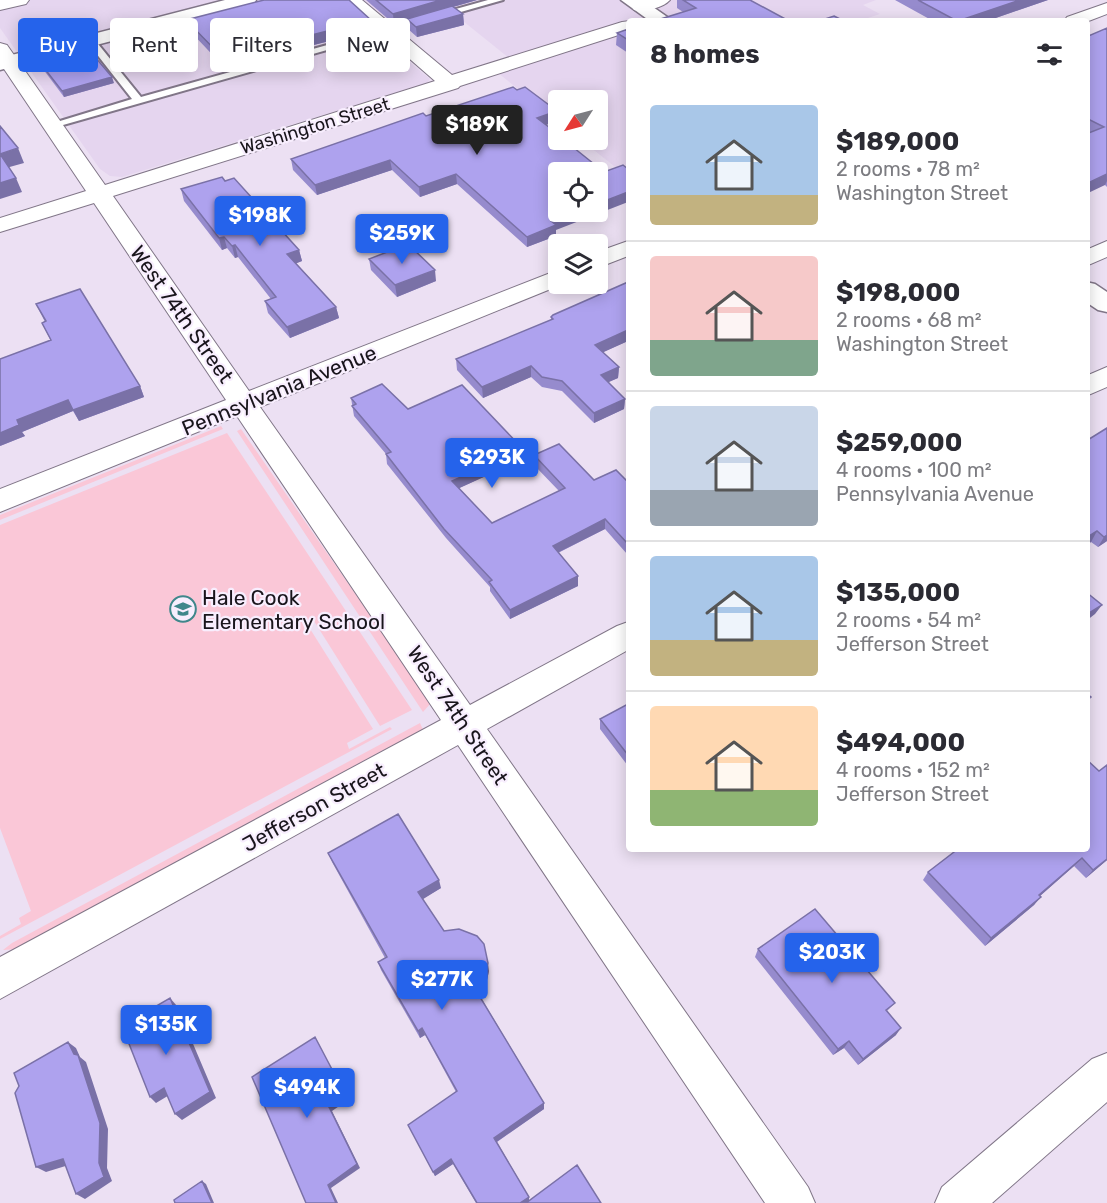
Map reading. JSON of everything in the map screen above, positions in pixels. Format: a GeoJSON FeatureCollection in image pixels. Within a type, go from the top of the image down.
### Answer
{"type":"FeatureCollection","features":[{"type":"Feature","properties":{"kind":"main road"},"geometry":{"type":"LineString","coordinates":[[98,38],[247,0]]}},
{"type":"Feature","properties":{"kind":"main road"},"geometry":{"type":"LineString","coordinates":[[3,58],[18,55]]}},
{"type":"Feature","properties":{"kind":"main road"},"geometry":{"type":"LineString","coordinates":[[1090,293],[1107,304]]}},
{"type":"Feature","properties":{"kind":"street"},"geometry":{"type":"LineString","coordinates":[[0,5],[20,0]]}},
{"type":"Feature","properties":{"kind":"street"},"geometry":{"type":"LineString","coordinates":[[351,0],[373,18]]}},
{"type":"Feature","properties":{"kind":"street"},"geometry":{"type":"LineString","coordinates":[[1081,18],[1107,8]]}},
{"type":"Feature","properties":{"kind":"street","name":"Washington Street"},"geometry":{"type":"LineString","coordinates":[[0,225],[451,84],[626,27]]}},
{"type":"Feature","properties":{"kind":"street"},"geometry":{"type":"LineString","coordinates":[[410,49],[451,84]]}},
{"type":"Feature","properties":{"kind":"street","name":"West 74th Street"},"geometry":{"type":"LineString","coordinates":[[3,58],[52,125],[465,724],[792,1203]]}},
{"type":"Feature","properties":{"kind":"street"},"geometry":{"type":"LineString","coordinates":[[1090,257],[1107,248]]}},
{"type":"Feature","properties":{"kind":"street"},"geometry":{"type":"LineString","coordinates":[[608,256],[626,249]]}},
{"type":"Feature","properties":{"kind":"street","name":"Pennsylvania Avenue"},"geometry":{"type":"LineString","coordinates":[[0,501],[548,281]]}},
{"type":"Feature","properties":{"kind":"street"},"geometry":{"type":"LineString","coordinates":[[1090,385],[1107,376]]}},
{"type":"Feature","properties":{"kind":"street","name":"Jefferson Street"},"geometry":{"type":"LineString","coordinates":[[0,979],[626,636]]}},
{"type":"Feature","properties":{"kind":"street"},"geometry":{"type":"LineString","coordinates":[[958,1203],[1107,1074]]}},
{"type":"Feature","properties":{"kind":"lane"},"geometry":{"type":"LineString","coordinates":[[410,25],[498,0]]}},
{"type":"Feature","properties":{"kind":"lane"},"geometry":{"type":"LineString","coordinates":[[98,49],[140,101]]}},
{"type":"Feature","properties":{"kind":"lane"},"geometry":{"type":"LineString","coordinates":[[52,125],[326,49]]}},
{"type":"Feature","properties":{"kind":"shaded area"},"geometry":{"type":"Polygon","coordinates":[[[0,0],[876,0],[863,5],[880,14],[868,18],[626,18],[626,175],[594,150],[608,150],[608,90],[548,90],[548,113],[488,65],[509,58],[453,13],[410,26],[410,18],[326,18],[326,72],[410,72],[410,62],[430,79],[427,83],[122,177],[110,176],[100,169],[31,72],[98,72],[98,18],[18,18],[18,53],[0,28],[0,0]]]}},
{"type":"Feature","properties":{"kind":"shaded area"},"geometry":{"type":"Polygon","coordinates":[[[221,426],[223,429],[0,520],[0,515],[221,426]]]}},
{"type":"Feature","properties":{"kind":"shaded area"},"geometry":{"type":"Polygon","coordinates":[[[241,429],[431,703],[423,712],[237,431],[241,429]]]}},
{"type":"Feature","properties":{"kind":"shaded area","name":"Hale Cook Elementary School"},"geometry":{"type":"Polygon","coordinates":[[[227,433],[412,710],[380,726],[314,621],[307,624],[373,729],[347,743],[349,749],[390,727],[392,729],[0,939],[0,936],[21,924],[19,918],[31,911],[0,828],[0,525],[227,433]]]}},
{"type":"Feature","properties":{"kind":"shaded area"},"geometry":{"type":"Polygon","coordinates":[[[420,723],[424,732],[391,746],[18,949],[3,950],[12,943],[420,723]]]}},
{"type":"Feature","properties":{"kind":"building"},"geometry":{"type":"Polygon","coordinates":[[[264,0],[349,0],[369,18],[326,18],[326,31],[314,34],[314,18],[210,18],[210,45],[198,32],[198,18],[194,18],[264,0]]]}},
{"type":"Feature","properties":{"kind":"building"},"geometry":{"type":"Polygon","coordinates":[[[376,0],[441,0],[393,14],[376,0]]]}},
{"type":"Feature","properties":{"kind":"building"},"geometry":{"type":"Polygon","coordinates":[[[683,0],[750,0],[783,18],[664,18],[696,8],[683,0]]]}},
{"type":"Feature","properties":{"kind":"building"},"geometry":{"type":"Polygon","coordinates":[[[918,0],[1020,0],[966,18],[951,18],[918,0]]]}},
{"type":"Feature","properties":{"kind":"building"},"geometry":{"type":"Polygon","coordinates":[[[452,6],[463,14],[416,27],[410,22],[410,18],[452,6]]]}},
{"type":"Feature","properties":{"kind":"building"},"geometry":{"type":"Polygon","coordinates":[[[1107,28],[1107,174],[1090,182],[1090,132],[1104,127],[1090,120],[1090,35],[1107,28]]]}},
{"type":"Feature","properties":{"kind":"building"},"geometry":{"type":"Polygon","coordinates":[[[626,30],[626,39],[617,33],[626,30]]]}},
{"type":"Feature","properties":{"kind":"building"},"geometry":{"type":"Polygon","coordinates":[[[98,60],[112,77],[62,91],[47,72],[98,72],[98,60]]]}},
{"type":"Feature","properties":{"kind":"building"},"geometry":{"type":"Polygon","coordinates":[[[513,87],[517,90],[525,87],[548,104],[548,114],[537,118],[548,126],[548,150],[576,150],[592,162],[548,162],[548,222],[556,225],[527,237],[456,174],[419,187],[390,160],[315,185],[291,159],[423,113],[426,116],[513,87]]]}},
{"type":"Feature","properties":{"kind":"building"},"geometry":{"type":"Polygon","coordinates":[[[0,126],[18,148],[0,154],[0,126]]]}},
{"type":"Feature","properties":{"kind":"building"},"geometry":{"type":"Polygon","coordinates":[[[0,154],[16,178],[0,183],[0,154]]]}},
{"type":"Feature","properties":{"kind":"building"},"geometry":{"type":"Polygon","coordinates":[[[623,165],[626,167],[626,193],[608,200],[608,171],[623,165]]]}},
{"type":"Feature","properties":{"kind":"building"},"geometry":{"type":"Polygon","coordinates":[[[222,177],[225,181],[234,178],[299,250],[287,254],[336,307],[287,327],[265,301],[276,297],[235,245],[232,246],[224,237],[219,238],[181,189],[222,177]]]}},
{"type":"Feature","properties":{"kind":"building"},"geometry":{"type":"Polygon","coordinates":[[[408,244],[435,270],[395,285],[369,259],[408,244]]]}},
{"type":"Feature","properties":{"kind":"building"},"geometry":{"type":"Polygon","coordinates":[[[626,283],[626,331],[595,345],[619,367],[601,375],[625,399],[594,413],[562,381],[542,377],[531,366],[482,387],[456,359],[553,319],[551,317],[601,294],[608,294],[608,291],[626,283]]]}},
{"type":"Feature","properties":{"kind":"building"},"geometry":{"type":"Polygon","coordinates":[[[80,289],[140,386],[73,410],[68,400],[17,420],[19,425],[0,433],[0,359],[51,340],[42,323],[46,321],[36,304],[80,289]]]}},
{"type":"Feature","properties":{"kind":"building"},"geometry":{"type":"Polygon","coordinates":[[[382,384],[408,409],[462,385],[523,449],[452,481],[492,523],[565,488],[534,455],[559,444],[594,480],[616,470],[626,480],[626,542],[605,519],[553,546],[578,576],[510,610],[489,582],[492,580],[444,529],[386,454],[391,452],[352,406],[356,404],[351,398],[382,384]]]}},
{"type":"Feature","properties":{"kind":"building"},"geometry":{"type":"Polygon","coordinates":[[[1107,428],[1107,535],[1104,537],[1097,531],[1090,535],[1090,439],[1107,428]]]}},
{"type":"Feature","properties":{"kind":"building"},"geometry":{"type":"Polygon","coordinates":[[[1090,595],[1102,605],[1090,612],[1090,595]]]}},
{"type":"Feature","properties":{"kind":"building"},"geometry":{"type":"Polygon","coordinates":[[[626,705],[626,752],[600,719],[626,705]]]}},
{"type":"Feature","properties":{"kind":"building"},"geometry":{"type":"Polygon","coordinates":[[[1090,763],[1099,771],[1107,765],[1107,859],[1093,870],[1082,858],[1039,895],[1041,897],[991,938],[928,872],[954,852],[1090,852],[1090,763]]]}},
{"type":"Feature","properties":{"kind":"building"},"geometry":{"type":"Polygon","coordinates":[[[398,814],[439,880],[418,892],[444,931],[459,929],[477,936],[484,944],[488,963],[485,973],[475,985],[479,990],[477,992],[544,1103],[494,1138],[529,1197],[520,1203],[477,1203],[451,1159],[433,1172],[408,1125],[457,1091],[422,1028],[418,1031],[378,962],[387,957],[328,853],[398,814]]]}},
{"type":"Feature","properties":{"kind":"building"},"geometry":{"type":"Polygon","coordinates":[[[815,909],[895,1003],[886,1010],[901,1028],[863,1059],[849,1041],[838,1049],[758,949],[815,909]]]}},
{"type":"Feature","properties":{"kind":"building"},"geometry":{"type":"Polygon","coordinates":[[[170,998],[210,1092],[175,1114],[164,1088],[150,1097],[122,1026],[170,998]]]}},
{"type":"Feature","properties":{"kind":"building"},"geometry":{"type":"Polygon","coordinates":[[[315,1037],[346,1096],[329,1107],[357,1164],[328,1185],[336,1203],[306,1203],[252,1077],[315,1037]]]}},
{"type":"Feature","properties":{"kind":"building"},"geometry":{"type":"Polygon","coordinates":[[[68,1042],[74,1054],[78,1055],[100,1123],[99,1163],[104,1177],[76,1194],[63,1159],[36,1167],[15,1093],[19,1086],[14,1073],[68,1042]]]}},
{"type":"Feature","properties":{"kind":"building"},"geometry":{"type":"Polygon","coordinates":[[[577,1165],[601,1203],[526,1203],[577,1165]]]}},
{"type":"Feature","properties":{"kind":"building"},"geometry":{"type":"Polygon","coordinates":[[[202,1181],[212,1203],[175,1203],[174,1200],[202,1181]]]}},
{"type":"Feature","properties":{"kind":"place","name":"Hale Cook Elementary School"},"geometry":{"type":"Point","coordinates":[183,609]}}]}
